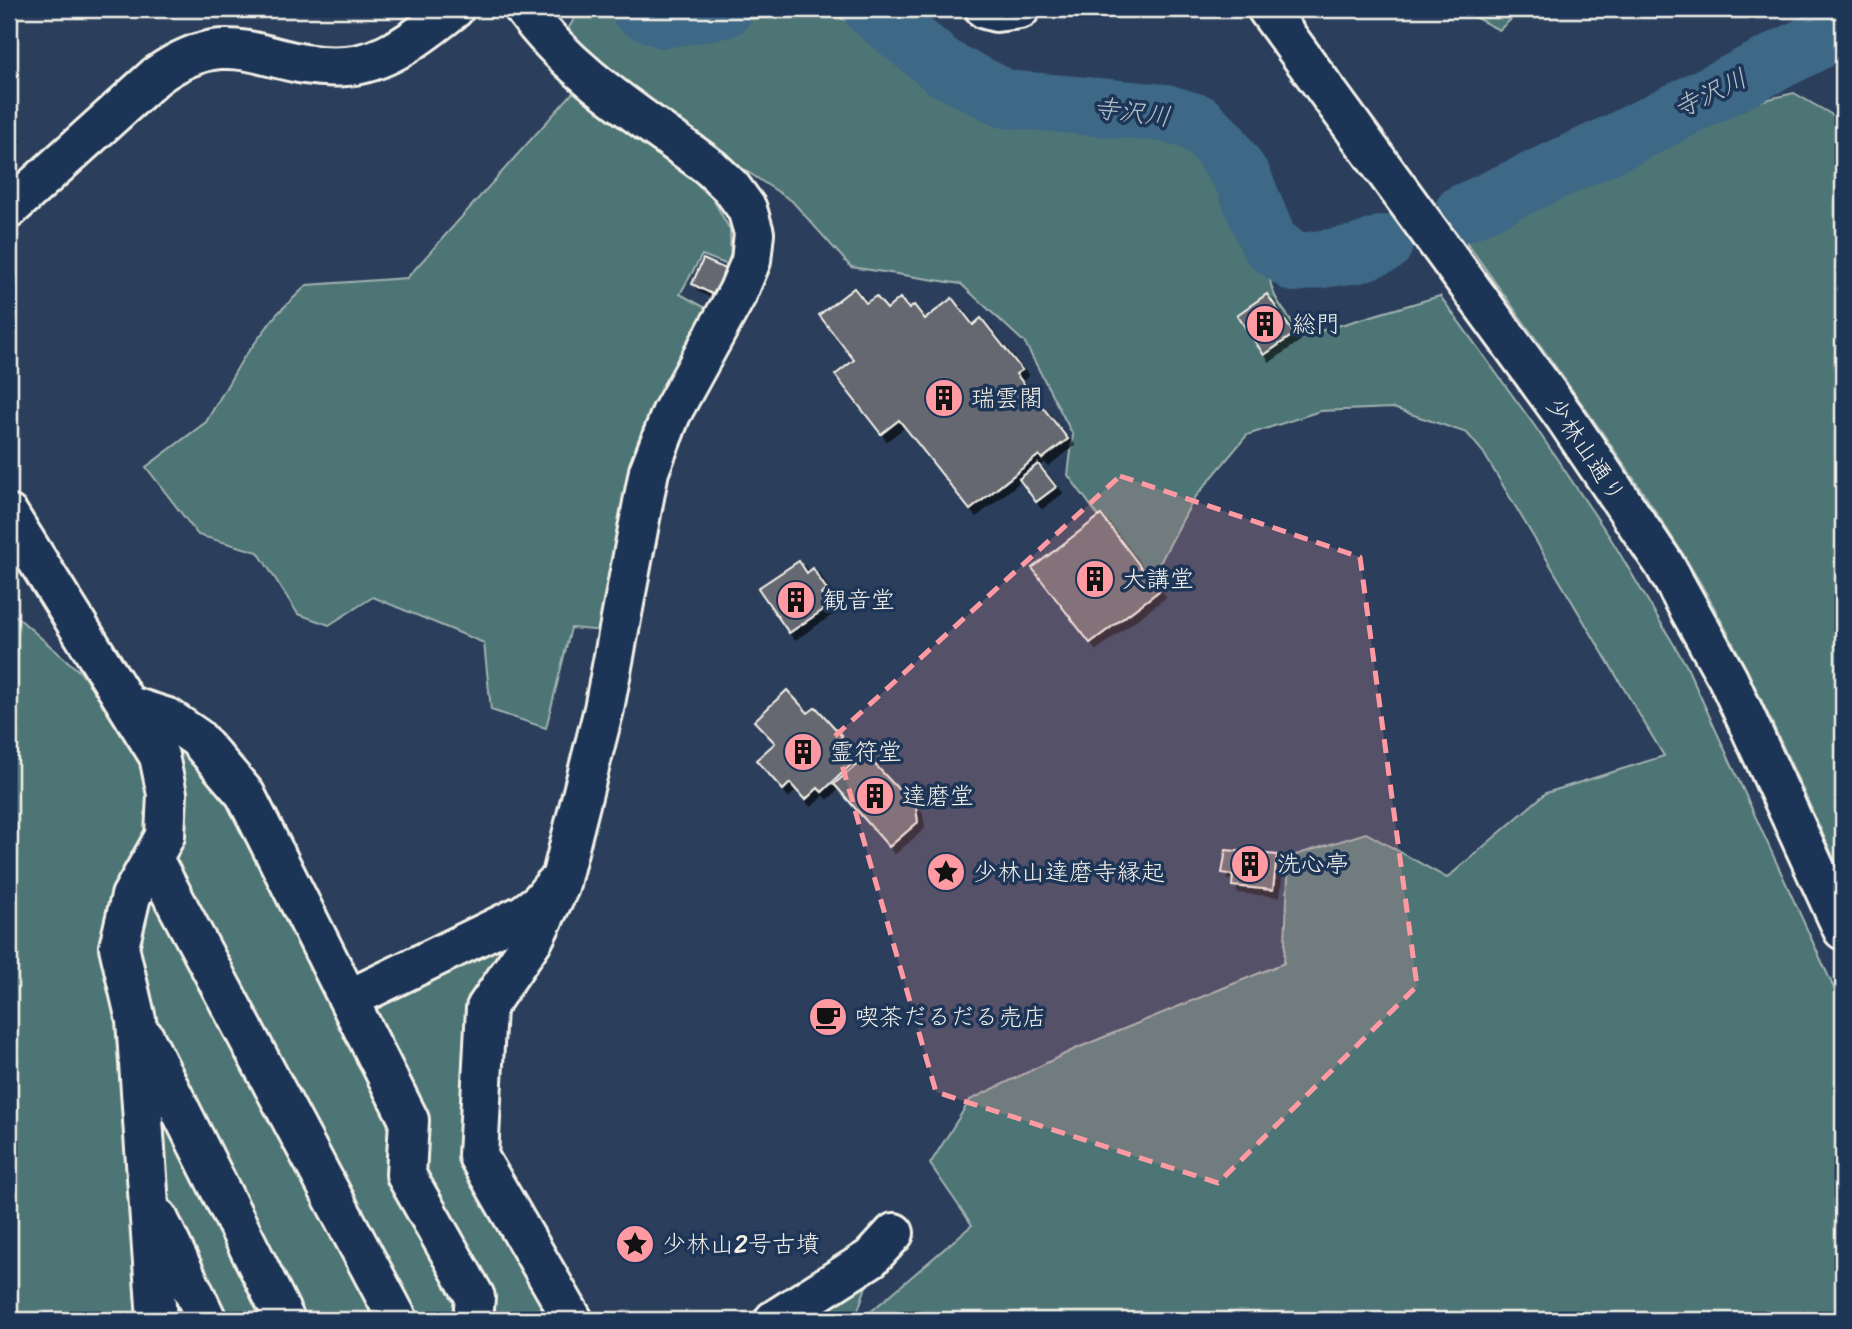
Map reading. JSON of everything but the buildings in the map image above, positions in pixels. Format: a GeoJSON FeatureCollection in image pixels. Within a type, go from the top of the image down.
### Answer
{"type":"FeatureCollection","features":[{"type":"Feature","properties":{"kind":"street"},"geometry":{"type":"LineString","coordinates":[[9,209],[156,76],[177,61],[197,52],[218,48],[239,49],[318,66],[348,66],[376,59],[405,45],[454,9]]}},
{"type":"Feature","properties":{"kind":"street"},"geometry":{"type":"LineString","coordinates":[[524,9],[544,37],[573,65],[711,167],[732,187],[747,209],[754,233],[751,261],[738,292],[671,414],[649,471],[604,709],[566,861],[549,911],[534,939],[486,1008],[478,1156],[573,1320]]}},
{"type":"Feature","properties":{"kind":"street"},"geometry":{"type":"LineString","coordinates":[[985,9],[996,12],[1020,9]]}},
{"type":"Feature","properties":{"kind":"street","name":"少林山通り"},"geometry":{"type":"LineString","coordinates":[[1267,9],[1564,416],[1664,564],[1728,679],[1843,930]]}},
{"type":"Feature","properties":{"kind":"street"},"geometry":{"type":"LineString","coordinates":[[9,515],[159,756],[167,794],[165,836],[131,896],[119,947],[136,1020],[157,1320]]}},
{"type":"Feature","properties":{"kind":"street"},"geometry":{"type":"LineString","coordinates":[[130,706],[168,718],[197,738],[245,794],[409,1120],[406,1175],[475,1297],[473,1320]]}},
{"type":"Feature","properties":{"kind":"street"},"geometry":{"type":"LineString","coordinates":[[153,859],[398,1320]]}},
{"type":"Feature","properties":{"kind":"street"},"geometry":{"type":"LineString","coordinates":[[349,999],[524,914],[552,888],[566,861]]}},
{"type":"Feature","properties":{"kind":"street"},"geometry":{"type":"LineString","coordinates":[[136,1020],[285,1320]]}},
{"type":"Feature","properties":{"kind":"street"},"geometry":{"type":"LineString","coordinates":[[150,1204],[206,1320]]}},
{"type":"Feature","properties":{"kind":"street"},"geometry":{"type":"LineString","coordinates":[[774,1320],[871,1258],[894,1233]]}},
{"type":"Feature","properties":{"kind":"highlighted area"},"geometry":{"type":"Polygon","coordinates":[[[1120,476],[1360,557],[1417,986],[1218,1183],[936,1092],[834,737],[1120,476]]]}},
{"type":"Feature","properties":{"kind":"green space"},"geometry":{"type":"Polygon","coordinates":[[[580,9],[611,9],[651,30],[668,32],[757,18],[831,15],[862,25],[956,96],[1157,120],[1207,144],[1222,165],[1242,219],[1271,264],[1271,284],[1278,302],[1303,336],[1440,296],[1534,425],[1611,539],[1686,665],[1843,1008],[1843,1320],[861,1320],[972,1225],[930,1164],[970,1100],[1075,1049],[1284,963],[1289,857],[1366,833],[1447,878],[1546,793],[1664,756],[1483,452],[1467,433],[1393,408],[1320,411],[1247,435],[1193,500],[1149,584],[1068,475],[1073,435],[1025,343],[961,284],[851,267],[792,201],[731,161],[583,50],[568,29],[580,9]]]}},
{"type":"Feature","properties":{"kind":"green space"},"geometry":{"type":"Polygon","coordinates":[[[1468,9],[1523,9],[1499,30],[1474,17],[1468,9]]]}},
{"type":"Feature","properties":{"kind":"green space"},"geometry":{"type":"Polygon","coordinates":[[[577,88],[703,181],[730,230],[731,266],[702,255],[680,294],[713,312],[615,632],[571,628],[546,728],[491,710],[484,643],[373,597],[329,625],[298,614],[258,552],[198,535],[146,467],[206,422],[242,360],[277,314],[307,285],[407,278],[577,88]]]}},
{"type":"Feature","properties":{"kind":"green space"},"geometry":{"type":"Polygon","coordinates":[[[1794,93],[1843,121],[1843,878],[1767,712],[1726,630],[1681,551],[1571,388],[1457,229],[1718,111],[1794,93]]]}},
{"type":"Feature","properties":{"kind":"green space"},"geometry":{"type":"Polygon","coordinates":[[[9,610],[80,672],[112,716],[164,730],[234,801],[344,1018],[530,923],[478,1006],[467,1160],[563,1320],[9,1320],[9,610]]]}},
{"type":"Feature","properties":{"kind":"green space"},"geometry":{"type":"Polygon","coordinates":[[[872,1268],[855,1320],[791,1320],[872,1268]]]}},
{"type":"Feature","properties":{"kind":"waterway","name":"寺沢川"},"geometry":{"type":"LineString","coordinates":[[640,9],[664,19],[724,9]]}},
{"type":"Feature","properties":{"kind":"waterway","name":"寺沢川"},"geometry":{"type":"LineString","coordinates":[[872,9],[944,68],[1006,99],[1165,113],[1198,123],[1219,144],[1243,179],[1269,243],[1295,263],[1357,254],[1384,244]]}},
{"type":"Feature","properties":{"kind":"waterway","name":"寺沢川"},"geometry":{"type":"LineString","coordinates":[[1463,213],[1623,139],[1843,28]]}},
{"type":"Feature","properties":{"kind":"place","name":"総門"},"geometry":{"type":"Point","coordinates":[1265,324]}},
{"type":"Feature","properties":{"kind":"place","name":"瑞雲閣"},"geometry":{"type":"Point","coordinates":[944,398]}},
{"type":"Feature","properties":{"kind":"place","name":"大講堂"},"geometry":{"type":"Point","coordinates":[1095,579]}},
{"type":"Feature","properties":{"kind":"place","name":"観音堂"},"geometry":{"type":"Point","coordinates":[796,600]}},
{"type":"Feature","properties":{"kind":"place","name":"霊符堂"},"geometry":{"type":"Point","coordinates":[803,752]}},
{"type":"Feature","properties":{"kind":"place","name":"達磨堂"},"geometry":{"type":"Point","coordinates":[875,796]}},
{"type":"Feature","properties":{"kind":"place","name":"洗心亭"},"geometry":{"type":"Point","coordinates":[1250,864]}},
{"type":"Feature","properties":{"kind":"place","name":"少林山達磨寺縁起"},"geometry":{"type":"Point","coordinates":[946,872]}},
{"type":"Feature","properties":{"kind":"place","name":"喫茶だるだる売店"},"geometry":{"type":"Point","coordinates":[828,1017]}},
{"type":"Feature","properties":{"kind":"place","name":"少林山2号古墳"},"geometry":{"type":"Point","coordinates":[635,1244]}}]}
